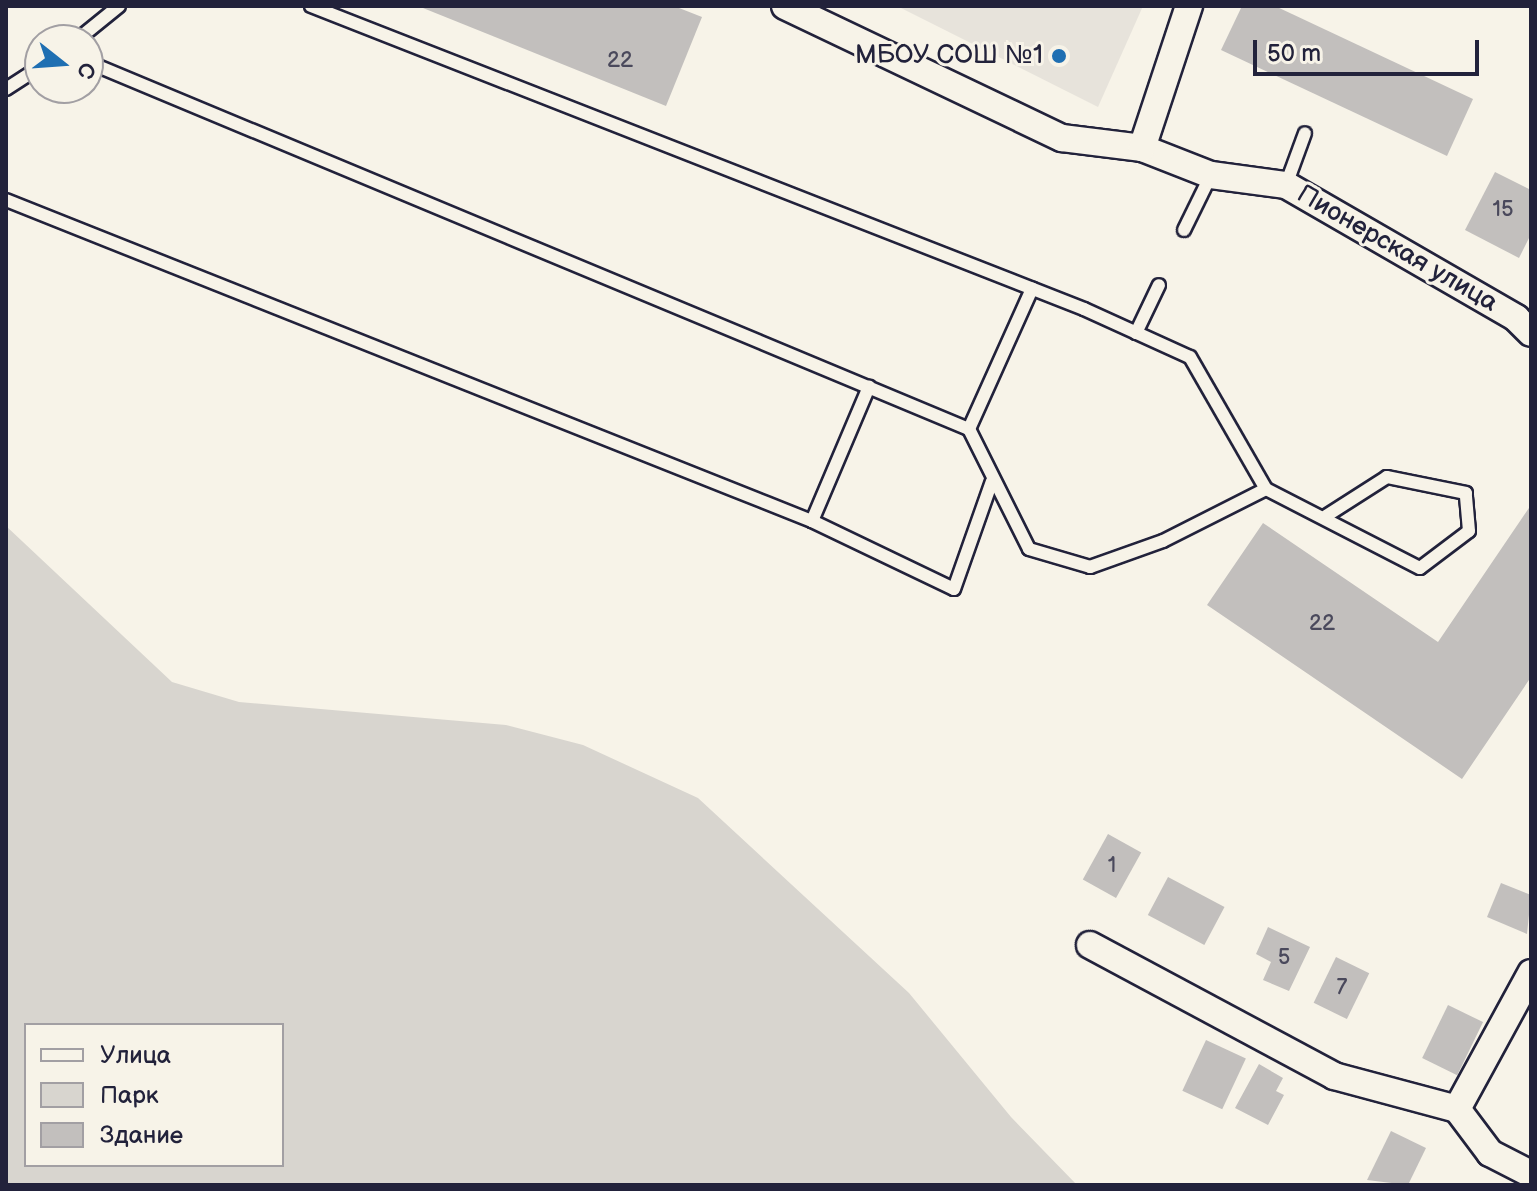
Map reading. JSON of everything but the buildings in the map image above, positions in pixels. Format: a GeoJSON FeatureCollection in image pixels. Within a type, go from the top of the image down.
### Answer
{"type":"FeatureCollection","features":[{"type":"Feature","properties":{"kind":"street","name":"Пионерская улица"},"geometry":{"type":"LineString","coordinates":[[785,6],[1062,138],[1142,148],[1211,175],[1286,185],[1526,320]]}},
{"type":"Feature","properties":{"kind":"street"},"geometry":{"type":"LineString","coordinates":[[1142,148],[1189,6]]}},
{"type":"Feature","properties":{"kind":"street"},"geometry":{"type":"LineString","coordinates":[[1090,945],[1334,1076],[1457,1109],[1490,1153],[1531,1174]]}},
{"type":"Feature","properties":{"kind":"street"},"geometry":{"type":"LineString","coordinates":[[1457,1109],[1531,973]]}},
{"type":"Feature","properties":{"kind":"lane"},"geometry":{"type":"LineString","coordinates":[[97,24],[119,6]]}},
{"type":"Feature","properties":{"kind":"lane"},"geometry":{"type":"LineString","coordinates":[[311,6],[1032,289],[1190,357],[1266,489],[1326,516],[1420,568],[1469,531],[1466,493],[1387,477],[1326,516]]}},
{"type":"Feature","properties":{"kind":"lane"},"geometry":{"type":"LineString","coordinates":[[104,69],[969,429],[992,481],[1029,549],[1090,567],[1163,541],[1266,489]]}},
{"type":"Feature","properties":{"kind":"lane"},"geometry":{"type":"LineString","coordinates":[[6,89],[24,77]]}},
{"type":"Feature","properties":{"kind":"lane"},"geometry":{"type":"LineString","coordinates":[[1286,185],[1305,133]]}},
{"type":"Feature","properties":{"kind":"lane"},"geometry":{"type":"LineString","coordinates":[[1184,230],[1211,175]]}},
{"type":"Feature","properties":{"kind":"lane"},"geometry":{"type":"LineString","coordinates":[[6,200],[812,521],[954,589],[992,481]]}},
{"type":"Feature","properties":{"kind":"lane"},"geometry":{"type":"LineString","coordinates":[[1136,333],[1159,285]]}},
{"type":"Feature","properties":{"kind":"lane"},"geometry":{"type":"LineString","coordinates":[[969,429],[1032,289]]}},
{"type":"Feature","properties":{"kind":"lane"},"geometry":{"type":"LineString","coordinates":[[812,521],[869,387]]}},
{"type":"Feature","properties":{"kind":"shaded area","name":"МБОУ СОШ №1"},"geometry":{"type":"Polygon","coordinates":[[[897,6],[1143,6],[1098,107],[897,6]]]}},
{"type":"Feature","properties":{"kind":"green space"},"geometry":{"type":"Polygon","coordinates":[[[6,526],[172,682],[239,702],[506,725],[583,745],[698,798],[909,993],[1011,1117],[1077,1185],[6,1185],[6,526]]]}},
{"type":"Feature","properties":{"kind":"place","name":"МБОУ СОШ №1"},"geometry":{"type":"Point","coordinates":[1059,56]}}]}
